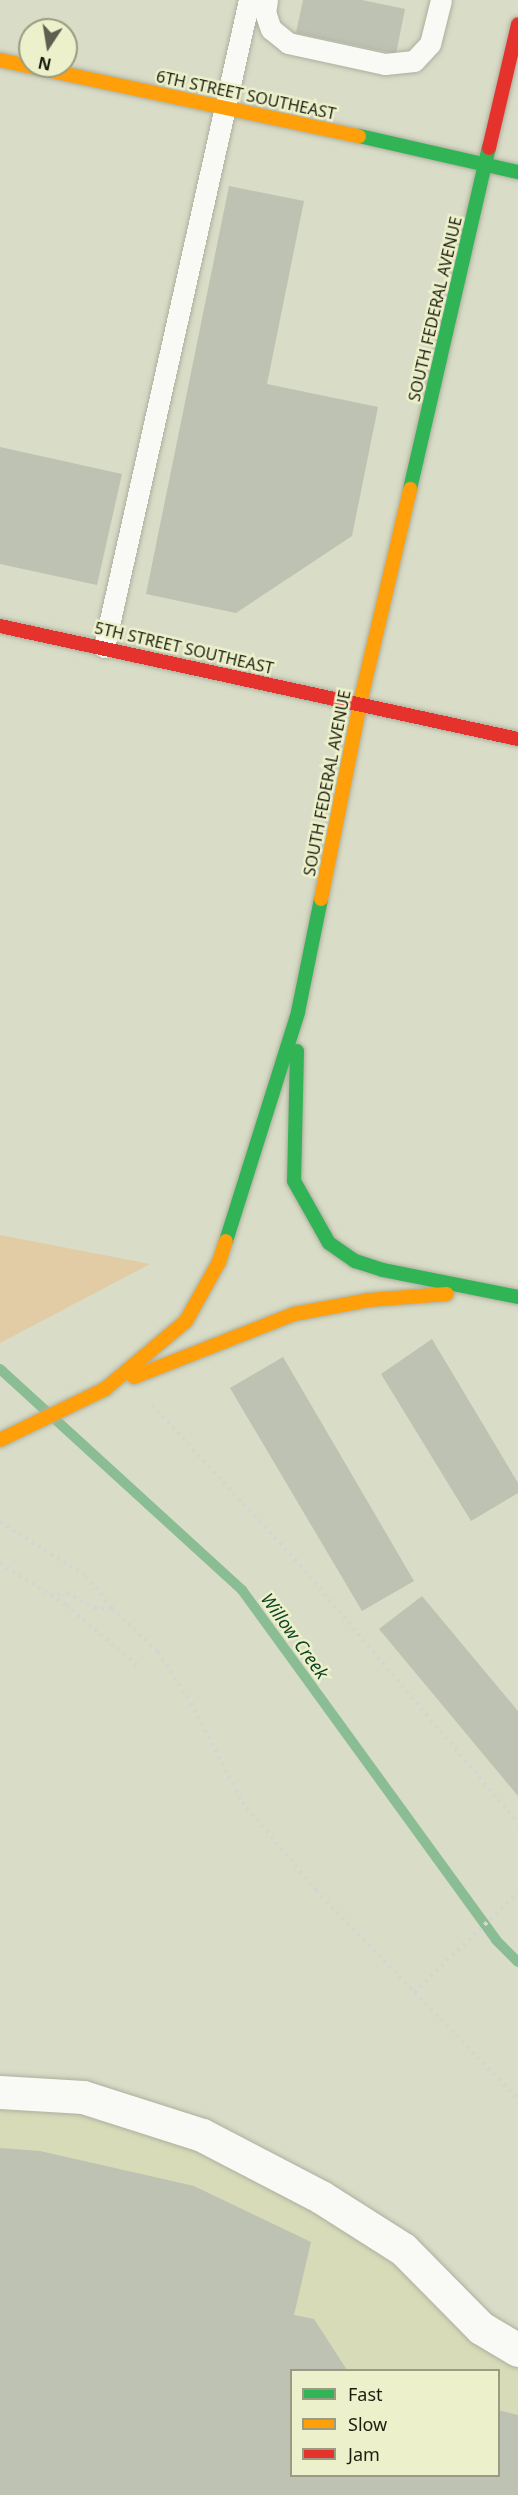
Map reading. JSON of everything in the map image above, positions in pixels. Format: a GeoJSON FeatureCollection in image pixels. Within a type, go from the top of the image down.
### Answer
{"type":"FeatureCollection","features":[{"type":"Feature","properties":{"kind":"main road","name":"SOUTH FEDERAL AVENUE"},"geometry":{"type":"LineString","coordinates":[[0,1440],[105,1389],[186,1321],[219,1262],[298,1012],[360,703],[518,24]]}},
{"type":"Feature","properties":{"kind":"main road","name":"6TH STREET SOUTHEAST"},"geometry":{"type":"LineString","coordinates":[[0,60],[225,106],[518,172]]}},
{"type":"Feature","properties":{"kind":"main road","name":"5TH STREET SOUTHEAST"},"geometry":{"type":"LineString","coordinates":[[0,626],[518,739]]}},
{"type":"Feature","properties":{"kind":"main road"},"geometry":{"type":"LineString","coordinates":[[298,1012],[294,1181],[307,1208],[329,1243],[355,1261],[383,1270],[518,1297]]}},
{"type":"Feature","properties":{"kind":"main road"},"geometry":{"type":"LineString","coordinates":[[105,1389],[294,1314],[369,1300],[491,1291]]}},
{"type":"Feature","properties":{"kind":"street"},"geometry":{"type":"LineString","coordinates":[[0,2092],[83,2097],[202,2135],[321,2197],[403,2249],[481,2328],[518,2350]]}},
{"type":"Feature","properties":{"kind":"lane"},"geometry":{"type":"LineString","coordinates":[[104,647],[249,0]]}},
{"type":"Feature","properties":{"kind":"lane"},"geometry":{"type":"LineString","coordinates":[[267,0],[265,12],[271,29],[288,43],[385,64],[414,61],[430,44],[441,0]]}},
{"type":"Feature","properties":{"kind":"path"},"geometry":{"type":"LineString","coordinates":[[105,1389],[145,1398],[300,1565],[518,1823]]}},
{"type":"Feature","properties":{"kind":"path"},"geometry":{"type":"LineString","coordinates":[[0,1521],[86,1576],[112,1608],[158,1652],[191,1703],[242,1802],[316,1890],[518,2099]]}},
{"type":"Feature","properties":{"kind":"path"},"geometry":{"type":"LineString","coordinates":[[0,1563],[49,1595],[138,1666]]}},
{"type":"Feature","properties":{"kind":"path"},"geometry":{"type":"LineString","coordinates":[[49,1595],[67,1593],[94,1608],[112,1608]]}},
{"type":"Feature","properties":{"kind":"path"},"geometry":{"type":"LineString","coordinates":[[414,1992],[518,1893]]}},
{"type":"Feature","properties":{"kind":"shaded area"},"geometry":{"type":"Polygon","coordinates":[[[0,1235],[150,1264],[0,1343],[0,1235]]]}},
{"type":"Feature","properties":{"kind":"shaded area"},"geometry":{"type":"Polygon","coordinates":[[[0,2092],[83,2097],[321,2197],[518,2352],[518,2495],[0,2495],[0,2092]]]}},
{"type":"Feature","properties":{"kind":"building"},"geometry":{"type":"Polygon","coordinates":[[[303,0],[362,0],[405,9],[396,54],[296,33],[303,0]]]}},
{"type":"Feature","properties":{"kind":"building"},"geometry":{"type":"Polygon","coordinates":[[[229,186],[304,201],[267,384],[378,407],[352,536],[236,613],[146,594],[229,186]]]}},
{"type":"Feature","properties":{"kind":"building"},"geometry":{"type":"Polygon","coordinates":[[[0,447],[122,474],[97,585],[0,564],[0,447]]]}},
{"type":"Feature","properties":{"kind":"building"},"geometry":{"type":"Polygon","coordinates":[[[432,1339],[518,1483],[518,1493],[471,1521],[381,1374],[432,1339]]]}},
{"type":"Feature","properties":{"kind":"building"},"geometry":{"type":"Polygon","coordinates":[[[283,1357],[414,1581],[362,1611],[230,1388],[283,1357]]]}},
{"type":"Feature","properties":{"kind":"building"},"geometry":{"type":"Polygon","coordinates":[[[422,1596],[518,1711],[518,1796],[379,1629],[422,1596]]]}},
{"type":"Feature","properties":{"kind":"building"},"geometry":{"type":"Polygon","coordinates":[[[0,2148],[40,2151],[194,2186],[311,2242],[294,2315],[314,2319],[346,2369],[290,2369],[290,2477],[500,2477],[500,2410],[518,2415],[518,2495],[0,2495],[0,2148]]]}},
{"type":"Feature","properties":{"kind":"waterway","name":"Willow Creek"},"geometry":{"type":"LineString","coordinates":[[0,1369],[242,1590],[496,1940],[518,1962]]}},
{"type":"Feature","properties":{"kind":"traffic: fast"},"geometry":{"type":"LineString","coordinates":[[359,136],[518,172]]}},
{"type":"Feature","properties":{"kind":"traffic: fast"},"geometry":{"type":"LineString","coordinates":[[410,489],[489,148]]}},
{"type":"Feature","properties":{"kind":"traffic: fast"},"geometry":{"type":"LineString","coordinates":[[226,1241],[298,1012],[321,899]]}},
{"type":"Feature","properties":{"kind":"traffic: fast"},"geometry":{"type":"LineString","coordinates":[[297,1051],[294,1181],[329,1243],[355,1261],[383,1270],[518,1297]]}},
{"type":"Feature","properties":{"kind":"traffic: slow"},"geometry":{"type":"LineString","coordinates":[[0,60],[359,136]]}},
{"type":"Feature","properties":{"kind":"traffic: slow"},"geometry":{"type":"LineString","coordinates":[[321,899],[360,703],[410,489]]}},
{"type":"Feature","properties":{"kind":"traffic: slow"},"geometry":{"type":"LineString","coordinates":[[0,1440],[105,1389],[186,1321],[219,1262],[226,1241]]}},
{"type":"Feature","properties":{"kind":"traffic: slow"},"geometry":{"type":"LineString","coordinates":[[134,1377],[294,1314],[369,1300],[447,1294]]}},
{"type":"Feature","properties":{"kind":"traffic: jam"},"geometry":{"type":"LineString","coordinates":[[489,148],[518,24]]}},
{"type":"Feature","properties":{"kind":"traffic: jam"},"geometry":{"type":"LineString","coordinates":[[0,626],[518,739]]}}]}
